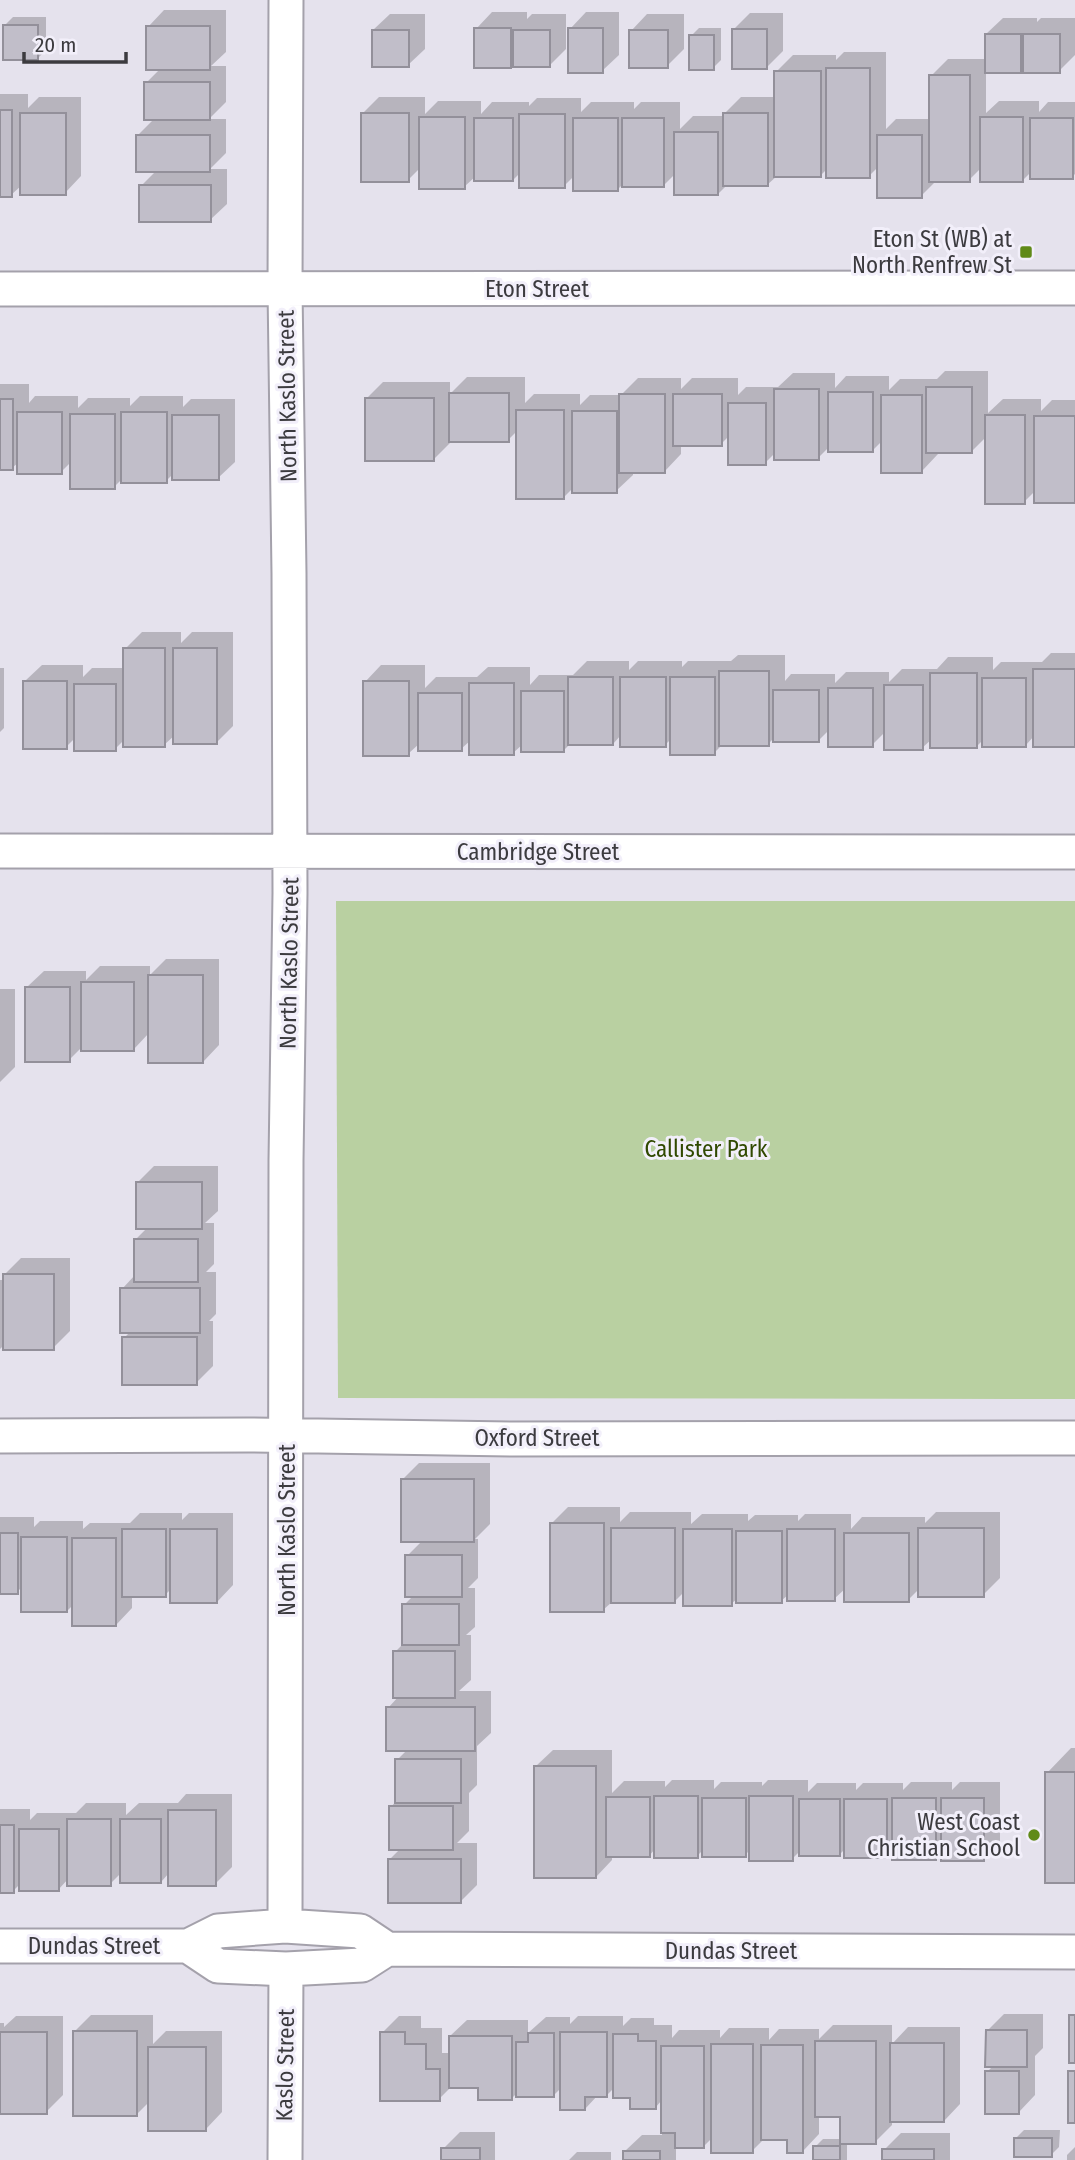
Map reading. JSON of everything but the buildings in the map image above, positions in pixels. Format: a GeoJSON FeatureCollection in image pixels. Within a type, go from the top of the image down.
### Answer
{"type":"FeatureCollection","features":[{"type":"Feature","properties":{"kind":"street","name":"North Kaslo Street"},"geometry":{"type":"LineString","coordinates":[[285,1926],[286,1161],[290,851],[285,289],[286,0]]}},
{"type":"Feature","properties":{"kind":"street","name":"Eton Street"},"geometry":{"type":"LineString","coordinates":[[0,289],[1075,288]]}},
{"type":"Feature","properties":{"kind":"street","name":"Cambridge Street"},"geometry":{"type":"LineString","coordinates":[[0,851],[1075,852]]}},
{"type":"Feature","properties":{"kind":"street","name":"Oxford Street"},"geometry":{"type":"LineString","coordinates":[[0,1436],[1075,1438]]}},
{"type":"Feature","properties":{"kind":"street","name":"Dundas Street"},"geometry":{"type":"LineString","coordinates":[[0,1946],[188,1946],[218,1931],[285,1926],[360,1931],[387,1949]]}},
{"type":"Feature","properties":{"kind":"street","name":"Dundas Street"},"geometry":{"type":"LineString","coordinates":[[188,1946],[218,1966],[286,1969],[362,1965],[387,1949],[1075,1952]]}},
{"type":"Feature","properties":{"kind":"street","name":"Kaslo Street"},"geometry":{"type":"LineString","coordinates":[[285,2160],[286,1969]]}},
{"type":"Feature","properties":{"kind":"green space","name":"Callister Park"},"geometry":{"type":"Polygon","coordinates":[[[336,901],[1075,901],[1075,1399],[338,1398],[336,901]]]}},
{"type":"Feature","properties":{"kind":"place","name":"Eton St (WB) at North Renfrew St"},"geometry":{"type":"Point","coordinates":[1026,252]}},
{"type":"Feature","properties":{"kind":"place","name":"West Coast Christian School"},"geometry":{"type":"Point","coordinates":[1034,1835]}}]}
